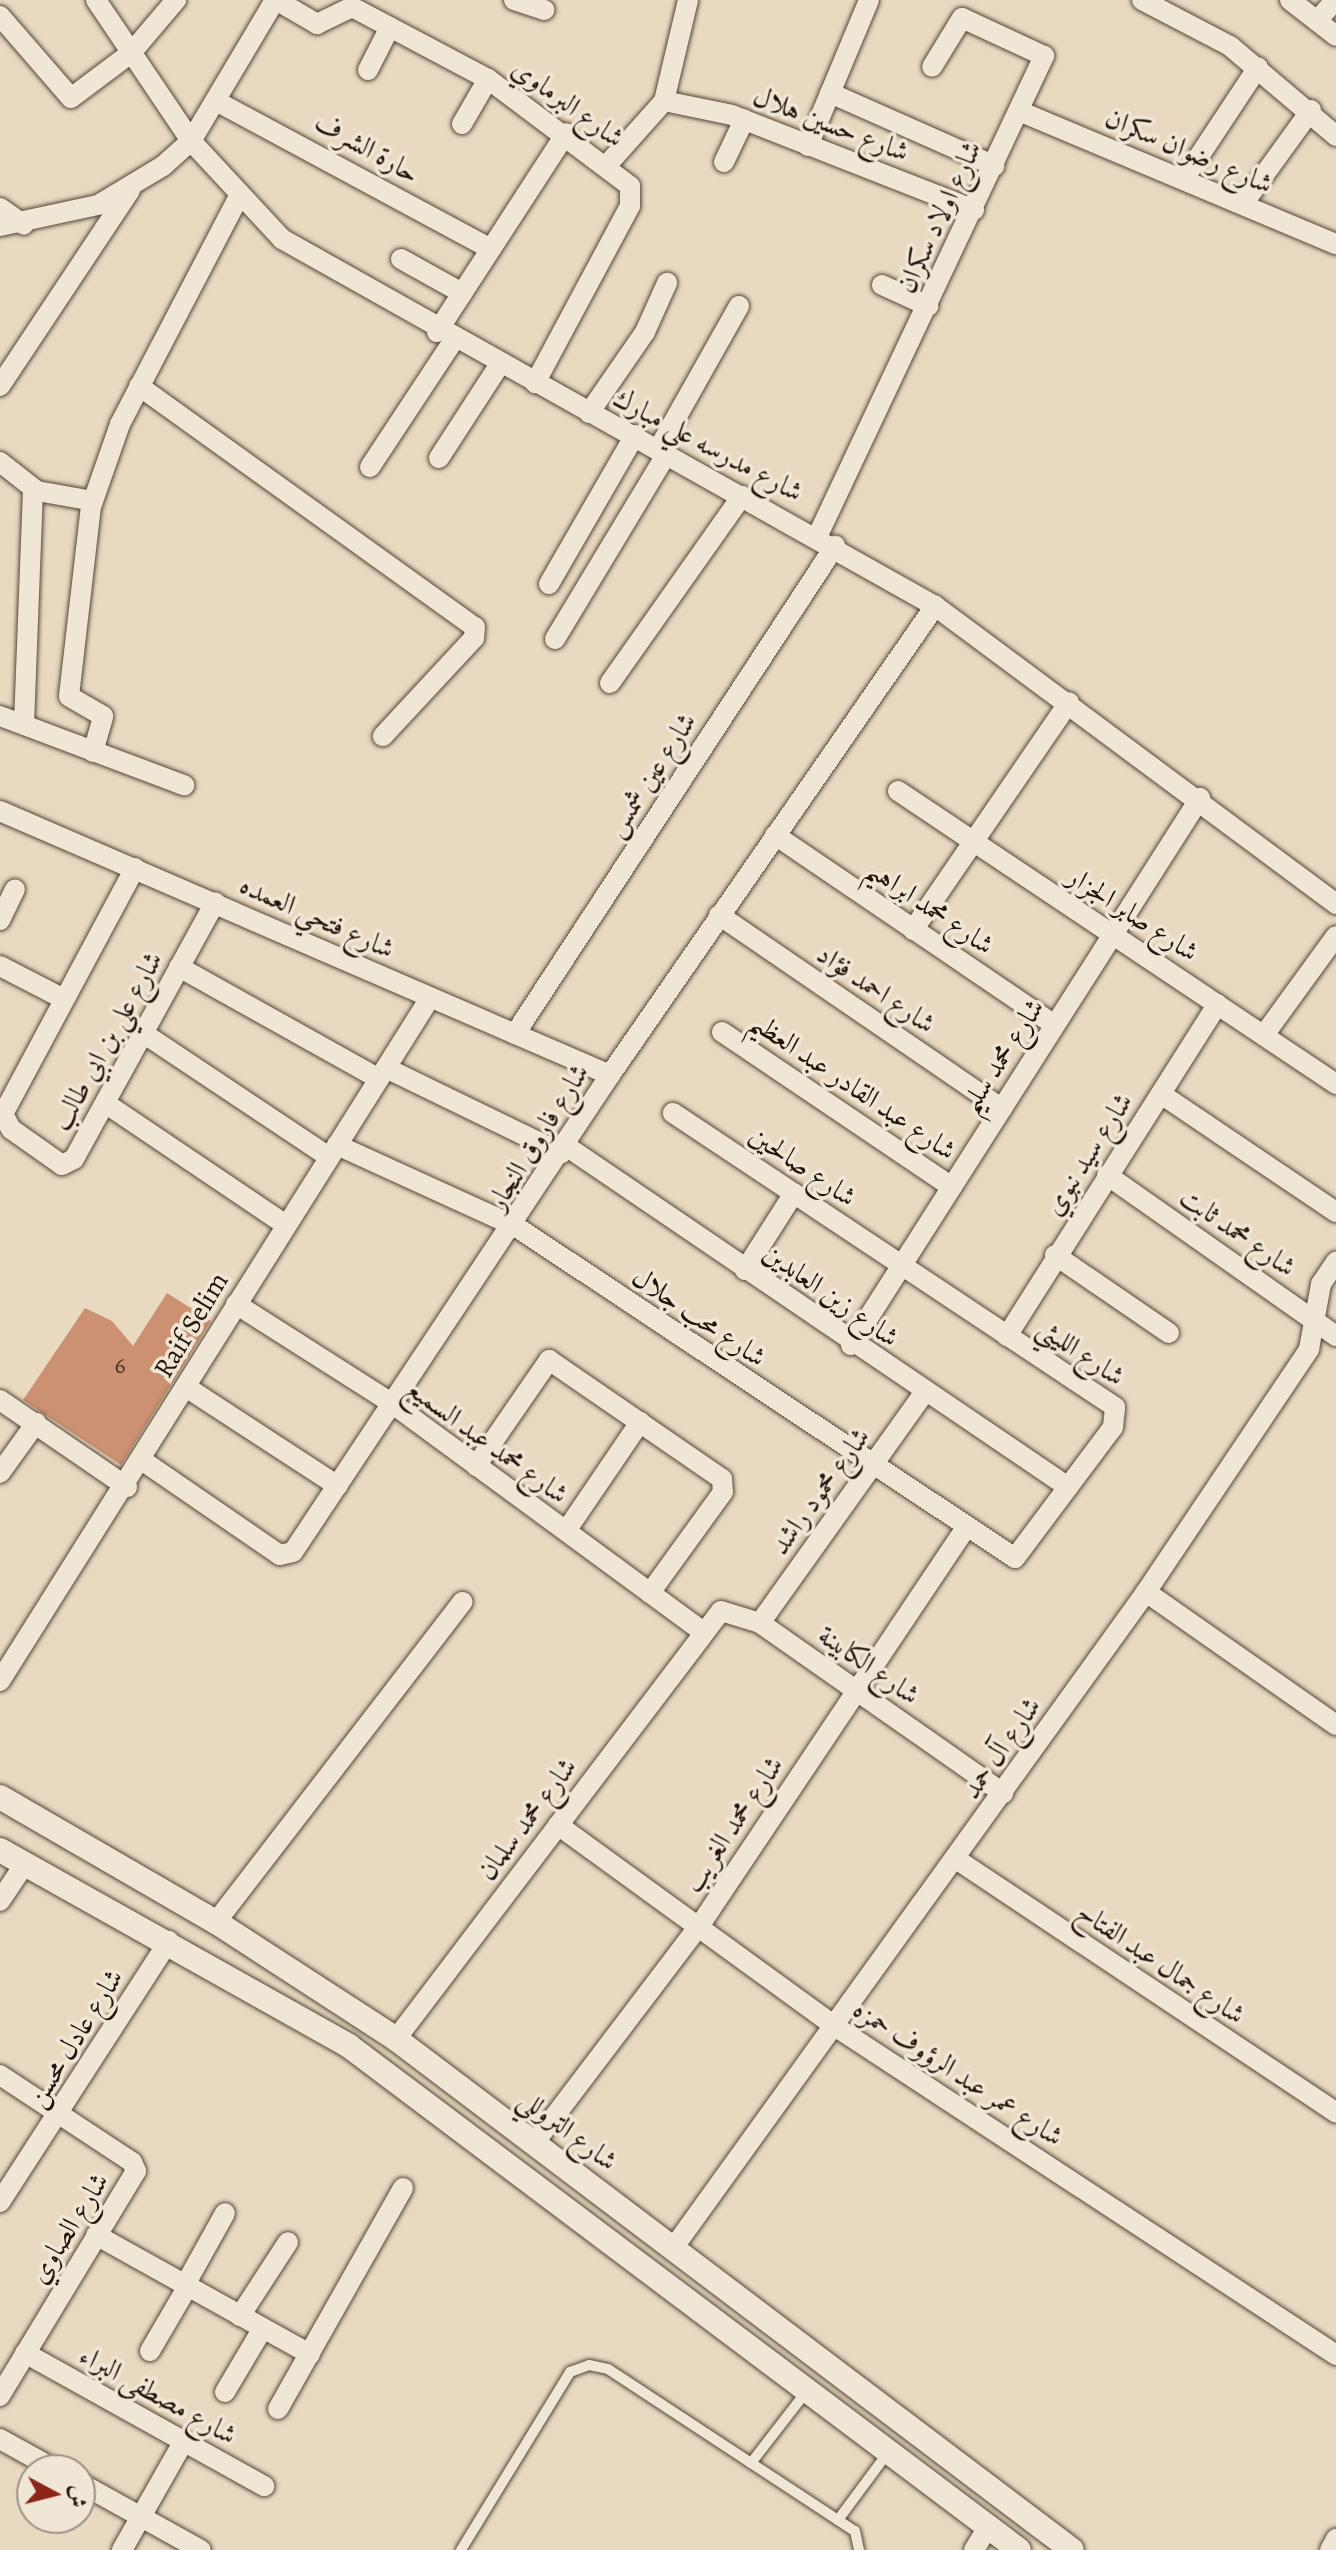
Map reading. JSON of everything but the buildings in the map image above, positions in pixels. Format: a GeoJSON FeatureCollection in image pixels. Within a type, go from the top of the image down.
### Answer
{"type":"FeatureCollection","features":[{"type":"Feature","properties":{"kind":"street"},"geometry":{"type":"LineString","coordinates":[[0,16],[66,97],[131,53],[176,0]]}},
{"type":"Feature","properties":{"kind":"street"},"geometry":{"type":"LineString","coordinates":[[0,386],[131,188],[191,141],[275,0]]}},
{"type":"Feature","properties":{"kind":"street","name":"شارع البرماوي"},"geometry":{"type":"LineString","coordinates":[[275,0],[315,24],[349,6],[390,27],[488,79],[566,133],[630,186],[630,206],[535,383]]}},
{"type":"Feature","properties":{"kind":"street"},"geometry":{"type":"LineString","coordinates":[[514,0],[544,10]]}},
{"type":"Feature","properties":{"kind":"street"},"geometry":{"type":"LineString","coordinates":[[607,165],[664,101],[688,0]]}},
{"type":"Feature","properties":{"kind":"street"},"geometry":{"type":"LineString","coordinates":[[808,146],[869,0]]}},
{"type":"Feature","properties":{"kind":"street"},"geometry":{"type":"LineString","coordinates":[[1142,0],[1258,67],[1311,110],[1336,136]]}},
{"type":"Feature","properties":{"kind":"street"},"geometry":{"type":"LineString","coordinates":[[1290,0],[1336,36]]}},
{"type":"Feature","properties":{"kind":"street"},"geometry":{"type":"LineString","coordinates":[[1317,21],[1335,0]]}},
{"type":"Feature","properties":{"kind":"street","name":"شارع مدرسه علي مبارك"},"geometry":{"type":"LineString","coordinates":[[104,3],[131,53],[191,141],[238,198],[282,239],[445,337],[635,435],[826,541],[935,606],[1200,798],[1336,904]]}},
{"type":"Feature","properties":{"kind":"street","name":"شارع اولاد سكران"},"geometry":{"type":"LineString","coordinates":[[826,541],[928,306],[995,166],[1041,52],[960,18],[932,67]]}},
{"type":"Feature","properties":{"kind":"street"},"geometry":{"type":"LineString","coordinates":[[368,70],[390,27]]}},
{"type":"Feature","properties":{"kind":"street"},"geometry":{"type":"LineString","coordinates":[[1184,179],[1258,67]]}},
{"type":"Feature","properties":{"kind":"street"},"geometry":{"type":"LineString","coordinates":[[462,124],[488,79]]}},
{"type":"Feature","properties":{"kind":"street"},"geometry":{"type":"LineString","coordinates":[[830,93],[995,166]]}},
{"type":"Feature","properties":{"kind":"street","name":"حارة الشرف"},"geometry":{"type":"LineString","coordinates":[[216,101],[491,249]]}},
{"type":"Feature","properties":{"kind":"street","name":"شارع حسين هلال"},"geometry":{"type":"LineString","coordinates":[[664,101],[744,120],[974,210]]}},
{"type":"Feature","properties":{"kind":"street"},"geometry":{"type":"LineString","coordinates":[[1243,204],[1311,110]]}},
{"type":"Feature","properties":{"kind":"street","name":"شارع رضوان سكران"},"geometry":{"type":"LineString","coordinates":[[1019,111],[1336,244]]}},
{"type":"Feature","properties":{"kind":"street"},"geometry":{"type":"LineString","coordinates":[[724,162],[744,120]]}},
{"type":"Feature","properties":{"kind":"street"},"geometry":{"type":"LineString","coordinates":[[370,467],[445,337],[462,293],[566,133]]}},
{"type":"Feature","properties":{"kind":"street"},"geometry":{"type":"LineString","coordinates":[[0,226],[24,225],[131,188]]}},
{"type":"Feature","properties":{"kind":"street"},"geometry":{"type":"LineString","coordinates":[[93,752],[103,716],[69,693],[93,501],[139,386],[238,198]]}},
{"type":"Feature","properties":{"kind":"street"},"geometry":{"type":"LineString","coordinates":[[0,208],[24,225]]}},
{"type":"Feature","properties":{"kind":"street"},"geometry":{"type":"LineString","coordinates":[[401,259],[462,293]]}},
{"type":"Feature","properties":{"kind":"street"},"geometry":{"type":"LineString","coordinates":[[589,413],[645,332],[667,283]]}},
{"type":"Feature","properties":{"kind":"street"},"geometry":{"type":"LineString","coordinates":[[882,285],[928,306]]}},
{"type":"Feature","properties":{"kind":"street"},"geometry":{"type":"LineString","coordinates":[[555,639],[663,451],[739,306]]}},
{"type":"Feature","properties":{"kind":"street"},"geometry":{"type":"LineString","coordinates":[[439,458],[500,364]]}},
{"type":"Feature","properties":{"kind":"street"},"geometry":{"type":"LineString","coordinates":[[139,386],[475,627],[474,638],[383,736]]}},
{"type":"Feature","properties":{"kind":"street"},"geometry":{"type":"LineString","coordinates":[[549,584],[635,435]]}},
{"type":"Feature","properties":{"kind":"street"},"geometry":{"type":"LineString","coordinates":[[0,462],[33,488],[93,501]]}},
{"type":"Feature","properties":{"kind":"street"},"geometry":{"type":"LineString","coordinates":[[24,724],[33,488]]}},
{"type":"Feature","properties":{"kind":"street"},"geometry":{"type":"LineString","coordinates":[[610,683],[742,496]]}},
{"type":"Feature","properties":{"kind":"street","name":"شارع عين شمس"},"geometry":{"type":"LineString","coordinates":[[515,1034],[826,541]]}},
{"type":"Feature","properties":{"kind":"street","name":"شارع فاروق النجار"},"geometry":{"type":"LineString","coordinates":[[143,1461],[280,1555],[296,1549],[515,1226],[610,1075],[935,606]]}},
{"type":"Feature","properties":{"kind":"street"},"geometry":{"type":"LineString","coordinates":[[913,930],[1069,702]]}},
{"type":"Feature","properties":{"kind":"street"},"geometry":{"type":"LineString","coordinates":[[0,716],[184,785]]}},
{"type":"Feature","properties":{"kind":"street","name":"شارع صابر الجزار"},"geometry":{"type":"LineString","coordinates":[[898,791],[1336,1084]]}},
{"type":"Feature","properties":{"kind":"street","name":"شارع محمد سليم"},"geometry":{"type":"LineString","coordinates":[[851,1345],[1200,798]]}},
{"type":"Feature","properties":{"kind":"street","name":"شارع فتحي العمده"},"geometry":{"type":"LineString","coordinates":[[0,811],[610,1075]]}},
{"type":"Feature","properties":{"kind":"street","name":"شارع محمد ابراهيم"},"geometry":{"type":"LineString","coordinates":[[775,835],[1055,1025]]}},
{"type":"Feature","properties":{"kind":"street"},"geometry":{"type":"LineString","coordinates":[[0,966],[64,999],[135,868]]}},
{"type":"Feature","properties":{"kind":"street"},"geometry":{"type":"LineString","coordinates":[[0,920],[15,889]]}},
{"type":"Feature","properties":{"kind":"street","name":"شارع علي بن ابي طالب"},"geometry":{"type":"LineString","coordinates":[[64,999],[6,1106],[7,1125],[65,1166],[105,1103],[215,902]]}},
{"type":"Feature","properties":{"kind":"street","name":"شارع احمد فؤاد"},"geometry":{"type":"LineString","coordinates":[[719,915],[1002,1109]]}},
{"type":"Feature","properties":{"kind":"street"},"geometry":{"type":"LineString","coordinates":[[1264,1035],[1336,936]]}},
{"type":"Feature","properties":{"kind":"street","name":"شارع زين العابدين"},"geometry":{"type":"LineString","coordinates":[[179,967],[382,1074],[563,1149],[851,1345],[1068,1487]]}},
{"type":"Feature","properties":{"kind":"street","name":"Raif Selim"},"geometry":{"type":"LineString","coordinates":[[0,1681],[127,1487],[236,1304],[430,998]]}},
{"type":"Feature","properties":{"kind":"street","name":"شارع سيد نبوي"},"geometry":{"type":"LineString","coordinates":[[1007,1336],[1055,1255],[1218,1004]]}},
{"type":"Feature","properties":{"kind":"street","name":"شارع عبد القادر عبد العظيم"},"geometry":{"type":"LineString","coordinates":[[722,1032],[952,1187]]}},
{"type":"Feature","properties":{"kind":"street","name":"شارع محب جلال"},"geometry":{"type":"LineString","coordinates":[[143,1033],[333,1151],[515,1226],[872,1467],[1015,1558]]}},
{"type":"Feature","properties":{"kind":"street"},"geometry":{"type":"LineString","coordinates":[[1161,1094],[1336,1212]]}},
{"type":"Feature","properties":{"kind":"street"},"geometry":{"type":"LineString","coordinates":[[105,1103],[286,1225]]}},
{"type":"Feature","properties":{"kind":"street","name":"شارع صالحين"},"geometry":{"type":"LineString","coordinates":[[673,1113],[901,1267]]}},
{"type":"Feature","properties":{"kind":"street","name":"شارع محمد ثابت"},"geometry":{"type":"LineString","coordinates":[[1107,1175],[1336,1336]]}},
{"type":"Feature","properties":{"kind":"street"},"geometry":{"type":"LineString","coordinates":[[745,1270],[794,1193]]}},
{"type":"Feature","properties":{"kind":"street"},"geometry":{"type":"LineString","coordinates":[[1055,1255],[1169,1333]]}},
{"type":"Feature","properties":{"kind":"street","name":"شارع آل حمد"},"geometry":{"type":"LineString","coordinates":[[674,2247],[836,2027],[1146,1592],[1309,1349],[1321,1284],[1336,1262]]}},
{"type":"Feature","properties":{"kind":"street","name":"شارع الليثي"},"geometry":{"type":"LineString","coordinates":[[901,1267],[1118,1411],[1068,1487],[1015,1558]]}},
{"type":"Feature","properties":{"kind":"street","name":"شارع محمد عبد السميع"},"geometry":{"type":"LineString","coordinates":[[236,1304],[393,1404],[701,1630]]}},
{"type":"Feature","properties":{"kind":"street"},"geometry":{"type":"LineString","coordinates":[[476,1466],[549,1360],[640,1422],[725,1488],[650,1593]]}},
{"type":"Feature","properties":{"kind":"street"},"geometry":{"type":"LineString","coordinates":[[186,1387],[338,1486]]}},
{"type":"Feature","properties":{"kind":"street","name":"شارع محمود راشد"},"geometry":{"type":"LineString","coordinates":[[760,1623],[925,1392]]}},
{"type":"Feature","properties":{"kind":"street"},"geometry":{"type":"LineString","coordinates":[[0,1400],[127,1487]]}},
{"type":"Feature","properties":{"kind":"street"},"geometry":{"type":"LineString","coordinates":[[566,1531],[640,1422]]}},
{"type":"Feature","properties":{"kind":"street"},"geometry":{"type":"LineString","coordinates":[[0,1473],[36,1423]]}},
{"type":"Feature","properties":{"kind":"street","name":"شارع محمد الغريب"},"geometry":{"type":"LineString","coordinates":[[535,2142],[700,1925],[966,1528]]}},
{"type":"Feature","properties":{"kind":"street"},"geometry":{"type":"LineString","coordinates":[[1146,1592],[1336,1725]]}},
{"type":"Feature","properties":{"kind":"street"},"geometry":{"type":"LineString","coordinates":[[216,1922],[462,1602]]}},
{"type":"Feature","properties":{"kind":"street","name":"شارع الكابينة"},"geometry":{"type":"LineString","coordinates":[[701,1630],[721,1611],[760,1623],[1003,1793]]}},
{"type":"Feature","properties":{"kind":"street","name":"شارع محمد سلمان"},"geometry":{"type":"LineString","coordinates":[[396,2039],[701,1630]]}},
{"type":"Feature","properties":{"kind":"street","name":"شارع التروللي"},"geometry":{"type":"LineString","coordinates":[[0,1797],[216,1922],[396,2039],[1072,2550]]}},
{"type":"Feature","properties":{"kind":"street","name":"شارع عمر عبد الرؤوف حمزه"},"geometry":{"type":"LineString","coordinates":[[558,1825],[700,1925],[836,2027],[1336,2355]]}},
{"type":"Feature","properties":{"kind":"street"},"geometry":{"type":"LineString","coordinates":[[0,1850],[169,1941],[349,2046],[891,2448],[1019,2550]]}},
{"type":"Feature","properties":{"kind":"street","name":"شارع جمال عبد الفتاح"},"geometry":{"type":"LineString","coordinates":[[956,1859],[1336,2112]]}},
{"type":"Feature","properties":{"kind":"street"},"geometry":{"type":"LineString","coordinates":[[0,1901],[24,1865]]}},
{"type":"Feature","properties":{"kind":"street"},"geometry":{"type":"LineString","coordinates":[[101,1906],[127,1871]]}},
{"type":"Feature","properties":{"kind":"street","name":"شارع عادل محسن"},"geometry":{"type":"LineString","coordinates":[[0,2202],[60,2118],[169,1941]]}},
{"type":"Feature","properties":{"kind":"street"},"geometry":{"type":"LineString","coordinates":[[0,2075],[60,2118]]}},
{"type":"Feature","properties":{"kind":"street","name":"شارع الصاوي"},"geometry":{"type":"LineString","coordinates":[[0,2396],[135,2166],[60,2118]]}},
{"type":"Feature","properties":{"kind":"street"},"geometry":{"type":"LineString","coordinates":[[278,2409],[403,2188]]}},
{"type":"Feature","properties":{"kind":"street"},"geometry":{"type":"LineString","coordinates":[[150,2351],[225,2213]]}},
{"type":"Feature","properties":{"kind":"street"},"geometry":{"type":"LineString","coordinates":[[96,2235],[310,2354]]}},
{"type":"Feature","properties":{"kind":"street"},"geometry":{"type":"LineString","coordinates":[[240,2316],[288,2242]]}},
{"type":"Feature","properties":{"kind":"street"},"geometry":{"type":"LineString","coordinates":[[225,2392],[263,2328]]}},
{"type":"Feature","properties":{"kind":"street","name":"شارع مصطفى البراء"},"geometry":{"type":"LineString","coordinates":[[25,2353],[264,2486]]}},
{"type":"Feature","properties":{"kind":"street"},"geometry":{"type":"LineString","coordinates":[[0,2439],[27,2454]]}},
{"type":"Feature","properties":{"kind":"street"},"geometry":{"type":"LineString","coordinates":[[122,2550],[184,2441]]}},
{"type":"Feature","properties":{"kind":"street"},"geometry":{"type":"LineString","coordinates":[[96,2492],[201,2550]]}},
{"type":"Feature","properties":{"kind":"street"},"geometry":{"type":"LineString","coordinates":[[974,2550],[989,2525]]}},
{"type":"Feature","properties":{"kind":"street"},"geometry":{"type":"LineString","coordinates":[[1330,2550],[1336,2539]]}},
{"type":"Feature","properties":{"kind":"lane"},"geometry":{"type":"LineString","coordinates":[[461,2550],[570,2372],[589,2365],[608,2369],[855,2531],[859,2550]]}},
{"type":"Feature","properties":{"kind":"lane"},"geometry":{"type":"LineString","coordinates":[[751,2463],[809,2387]]}},
{"type":"Feature","properties":{"kind":"lane"},"geometry":{"type":"LineString","coordinates":[[838,2520],[891,2448]]}}]}
